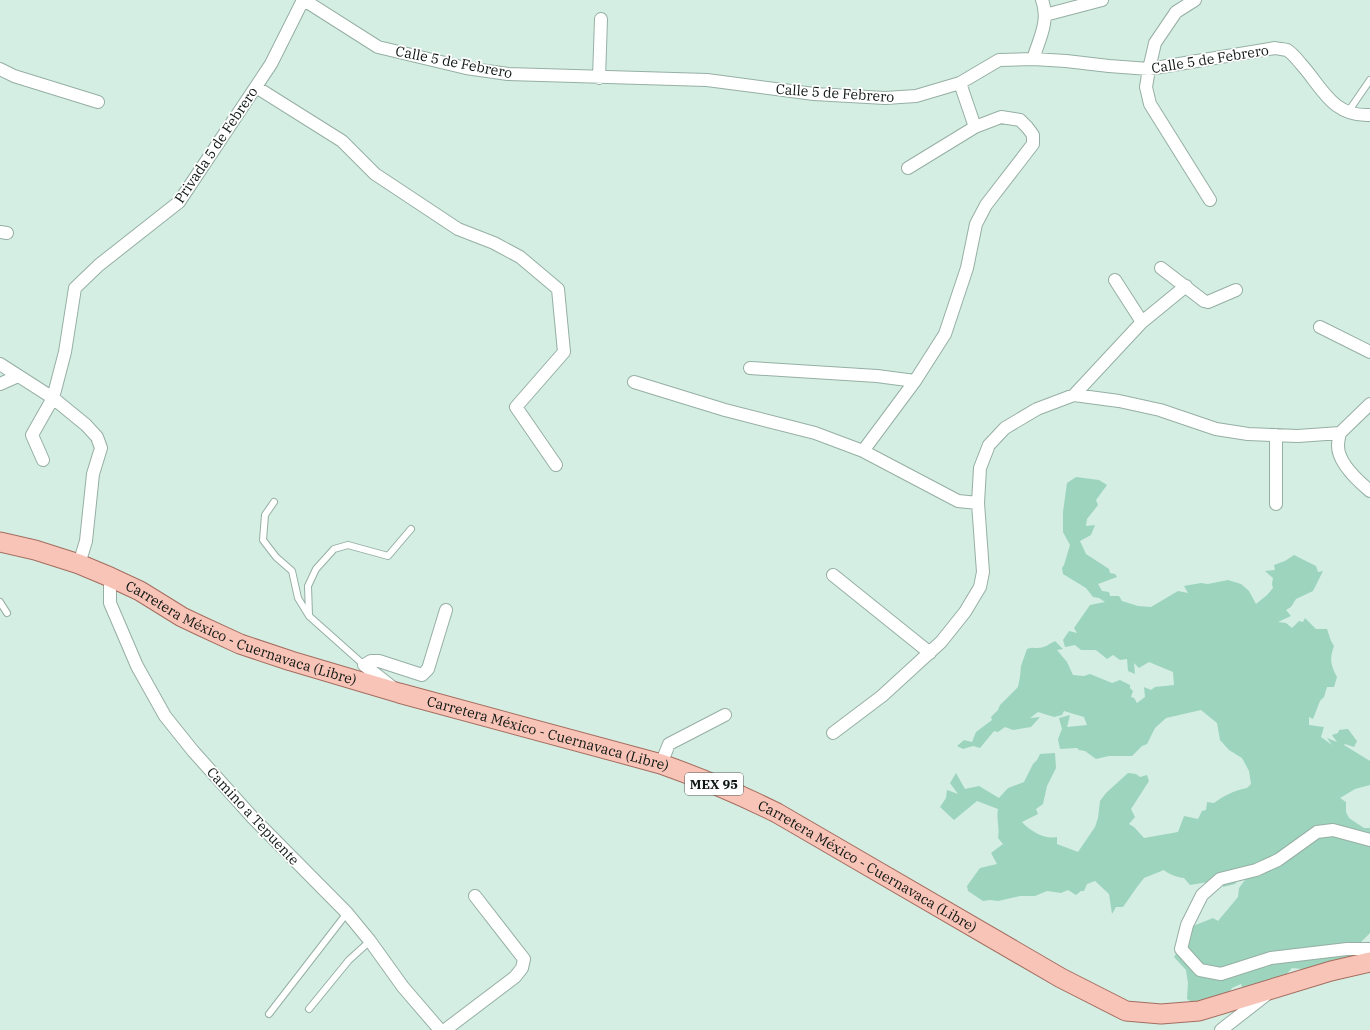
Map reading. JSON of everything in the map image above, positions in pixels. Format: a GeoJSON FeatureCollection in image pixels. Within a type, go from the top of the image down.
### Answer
{"type":"FeatureCollection","features":[{"type":"Feature","properties":{"kind":"main road","name":"Carretera México - Cuernavaca (Libre)"},"geometry":{"type":"LineString","coordinates":[[2,544],[35,550],[79,564],[110,577],[140,591],[182,617],[240,644],[291,661],[399,693],[661,764],[739,794],[777,813],[1061,978],[1126,1011],[1161,1014],[1199,1011],[1331,971],[1370,962]]}},
{"type":"Feature","properties":{"kind":"street","name":"Calle 5 de Febrero"},"geometry":{"type":"LineString","coordinates":[[304,0],[378,47],[466,68],[508,74],[599,78],[707,80],[814,94],[885,98],[916,96],[960,83],[998,60],[1033,59],[1149,69],[1275,48],[1287,50],[1304,67],[1324,94],[1338,108],[1365,116],[1370,115]]}},
{"type":"Feature","properties":{"kind":"street","name":"Privada 5 de Febrero"},"geometry":{"type":"LineString","coordinates":[[43,460],[32,435],[53,398],[65,352],[75,288],[99,265],[179,202],[271,64],[304,0]]}},
{"type":"Feature","properties":{"kind":"street"},"geometry":{"type":"LineString","coordinates":[[1033,59],[1045,24],[1045,6],[1042,0]]}},
{"type":"Feature","properties":{"kind":"street"},"geometry":{"type":"LineString","coordinates":[[1045,15],[1102,0]]}},
{"type":"Feature","properties":{"kind":"street"},"geometry":{"type":"LineString","coordinates":[[1195,0],[1176,12],[1155,43],[1146,87],[1150,104],[1210,200]]}},
{"type":"Feature","properties":{"kind":"street"},"geometry":{"type":"LineString","coordinates":[[599,78],[601,19]]}},
{"type":"Feature","properties":{"kind":"street"},"geometry":{"type":"LineString","coordinates":[[0,68],[14,76],[98,102]]}},
{"type":"Feature","properties":{"kind":"street"},"geometry":{"type":"LineString","coordinates":[[960,83],[975,127]]}},
{"type":"Feature","properties":{"kind":"street"},"geometry":{"type":"LineString","coordinates":[[256,87],[342,141],[375,174],[458,228],[494,243],[520,257],[558,289],[564,352],[516,407],[556,465]]}},
{"type":"Feature","properties":{"kind":"street"},"geometry":{"type":"LineString","coordinates":[[863,451],[915,381],[944,334],[967,268],[976,224],[986,205],[1033,144],[1033,134],[1020,120],[1001,117],[975,127],[908,168]]}},
{"type":"Feature","properties":{"kind":"street"},"geometry":{"type":"LineString","coordinates":[[1161,268],[1204,301],[1208,302],[1236,290]]}},
{"type":"Feature","properties":{"kind":"street"},"geometry":{"type":"LineString","coordinates":[[1115,280],[1142,322]]}},
{"type":"Feature","properties":{"kind":"street"},"geometry":{"type":"LineString","coordinates":[[833,733],[882,696],[930,653],[941,642],[965,612],[980,587],[982,572],[978,503],[980,468],[989,445],[1005,428],[1037,409],[1074,395],[1142,322],[1186,286]]}},
{"type":"Feature","properties":{"kind":"street"},"geometry":{"type":"LineString","coordinates":[[1320,327],[1370,352]]}},
{"type":"Feature","properties":{"kind":"street"},"geometry":{"type":"LineString","coordinates":[[0,364],[53,398],[86,425],[97,437],[101,448],[93,474],[86,541],[79,564]]}},
{"type":"Feature","properties":{"kind":"street"},"geometry":{"type":"LineString","coordinates":[[750,368],[877,376],[915,381]]}},
{"type":"Feature","properties":{"kind":"street"},"geometry":{"type":"LineString","coordinates":[[0,384],[18,376]]}},
{"type":"Feature","properties":{"kind":"street"},"geometry":{"type":"LineString","coordinates":[[634,382],[725,410],[815,433],[863,451],[958,501],[978,503]]}},
{"type":"Feature","properties":{"kind":"street"},"geometry":{"type":"LineString","coordinates":[[1074,395],[1119,401],[1160,410],[1216,429],[1248,434],[1298,436],[1340,434]]}},
{"type":"Feature","properties":{"kind":"street"},"geometry":{"type":"LineString","coordinates":[[1370,404],[1340,434],[1338,446],[1342,460],[1356,479],[1370,491]]}},
{"type":"Feature","properties":{"kind":"street"},"geometry":{"type":"LineString","coordinates":[[1276,435],[1276,504]]}},
{"type":"Feature","properties":{"kind":"street"},"geometry":{"type":"LineString","coordinates":[[833,575],[930,653]]}},
{"type":"Feature","properties":{"kind":"street","name":"Camino a Tepuente"},"geometry":{"type":"LineString","coordinates":[[110,577],[110,603],[137,666],[165,716],[193,751],[253,818],[347,912],[403,987],[440,1030]]}},
{"type":"Feature","properties":{"kind":"street"},"geometry":{"type":"LineString","coordinates":[[399,693],[364,665],[371,661],[379,661],[422,676],[428,669],[446,610]]}},
{"type":"Feature","properties":{"kind":"street"},"geometry":{"type":"LineString","coordinates":[[661,764],[669,744],[725,715]]}},
{"type":"Feature","properties":{"kind":"street"},"geometry":{"type":"LineString","coordinates":[[1370,840],[1332,830],[1317,832],[1278,860],[1256,870],[1220,879],[1202,895],[1187,925],[1181,949],[1200,970],[1221,974],[1271,958],[1347,949],[1370,949]]}},
{"type":"Feature","properties":{"kind":"street"},"geometry":{"type":"LineString","coordinates":[[445,1030],[515,976],[522,968],[524,958],[476,896]]}},
{"type":"Feature","properties":{"kind":"street"},"geometry":{"type":"LineString","coordinates":[[1222,1030],[1274,989]]}},
{"type":"Feature","properties":{"kind":"lane"},"geometry":{"type":"LineString","coordinates":[[1348,112],[1370,80]]}},
{"type":"Feature","properties":{"kind":"lane"},"geometry":{"type":"LineString","coordinates":[[274,502],[264,515],[263,540],[276,557],[292,571],[298,598],[309,616],[364,665]]}},
{"type":"Feature","properties":{"kind":"lane"},"geometry":{"type":"LineString","coordinates":[[309,616],[308,586],[316,569],[334,549],[348,545],[388,556],[411,529]]}},
{"type":"Feature","properties":{"kind":"lane"},"geometry":{"type":"LineString","coordinates":[[0,602],[7,613]]}},
{"type":"Feature","properties":{"kind":"lane"},"geometry":{"type":"LineString","coordinates":[[269,1014],[347,912]]}},
{"type":"Feature","properties":{"kind":"lane"},"geometry":{"type":"LineString","coordinates":[[309,1009],[349,960],[370,941]]}},
{"type":"Feature","properties":{"kind":"green space"},"geometry":{"type":"Polygon","coordinates":[[[1076,477],[1099,480],[1107,485],[1096,500],[1098,505],[1087,519],[1086,526],[1095,525],[1091,535],[1080,541],[1086,554],[1109,569],[1110,573],[1115,574],[1117,577],[1098,584],[1102,591],[1109,592],[1110,596],[1119,596],[1122,601],[1138,606],[1151,607],[1178,591],[1188,593],[1184,586],[1201,583],[1208,584],[1228,580],[1241,584],[1249,591],[1256,604],[1273,588],[1273,578],[1265,571],[1275,570],[1274,565],[1285,561],[1294,555],[1316,566],[1318,572],[1323,571],[1313,591],[1296,599],[1291,607],[1286,610],[1291,616],[1278,622],[1286,623],[1292,628],[1299,621],[1303,622],[1305,618],[1316,629],[1327,629],[1334,646],[1331,662],[1337,677],[1334,687],[1327,687],[1324,697],[1320,701],[1313,719],[1309,717],[1309,725],[1324,727],[1321,737],[1332,745],[1327,738],[1337,742],[1332,735],[1338,733],[1339,730],[1348,729],[1357,741],[1354,747],[1344,745],[1370,761],[1370,785],[1355,789],[1340,798],[1346,802],[1346,812],[1349,818],[1364,828],[1370,828],[1370,933],[1356,947],[1358,955],[1313,970],[1292,968],[1275,987],[1245,994],[1241,984],[1232,988],[1228,994],[1196,1005],[1187,999],[1188,983],[1186,970],[1174,957],[1193,926],[1213,918],[1218,921],[1238,897],[1239,888],[1245,880],[1241,876],[1235,884],[1223,887],[1223,883],[1208,882],[1190,885],[1184,878],[1174,876],[1164,870],[1144,878],[1123,907],[1116,907],[1112,914],[1109,894],[1095,881],[1087,884],[1084,891],[1081,891],[1076,895],[1068,890],[1061,893],[1047,891],[1035,896],[1020,896],[998,901],[983,901],[968,891],[967,886],[980,868],[997,864],[991,853],[1003,844],[998,838],[998,809],[977,801],[954,820],[940,807],[946,798],[947,790],[958,794],[950,783],[956,773],[965,789],[979,786],[999,798],[1008,788],[1024,782],[1040,754],[1055,753],[1056,768],[1047,786],[1043,804],[1036,809],[1038,814],[1022,822],[1029,829],[1038,834],[1052,838],[1057,837],[1057,844],[1078,852],[1095,827],[1098,818],[1100,801],[1106,793],[1128,773],[1136,774],[1140,777],[1147,775],[1149,781],[1131,809],[1135,817],[1129,824],[1134,827],[1144,838],[1178,832],[1184,816],[1198,819],[1202,811],[1206,810],[1207,802],[1214,803],[1229,794],[1247,788],[1251,784],[1249,771],[1242,758],[1229,750],[1220,740],[1217,723],[1201,710],[1166,718],[1155,728],[1147,744],[1142,746],[1132,756],[1109,756],[1096,759],[1085,751],[1077,748],[1060,749],[1058,739],[1062,729],[1059,718],[1070,715],[1067,727],[1087,725],[1084,717],[1064,711],[1062,715],[1054,717],[1038,712],[1030,718],[1040,717],[1031,727],[1013,730],[1005,727],[998,732],[994,731],[980,748],[973,746],[963,749],[957,746],[964,740],[972,742],[976,732],[992,720],[991,717],[998,710],[1000,705],[1018,687],[1021,666],[1027,649],[1047,646],[1055,641],[1063,649],[1057,650],[1067,662],[1073,675],[1084,676],[1090,674],[1112,683],[1120,680],[1130,685],[1130,688],[1133,691],[1131,697],[1134,698],[1137,703],[1145,697],[1144,687],[1151,690],[1155,687],[1174,685],[1173,672],[1149,662],[1139,668],[1134,663],[1135,674],[1128,671],[1127,659],[1120,660],[1113,655],[1107,659],[1096,650],[1081,650],[1075,645],[1065,647],[1063,640],[1069,631],[1077,633],[1074,628],[1090,605],[1105,602],[1099,598],[1093,597],[1086,588],[1063,574],[1062,568],[1070,545],[1063,532],[1063,512],[1067,483],[1076,477]]]}}]}
